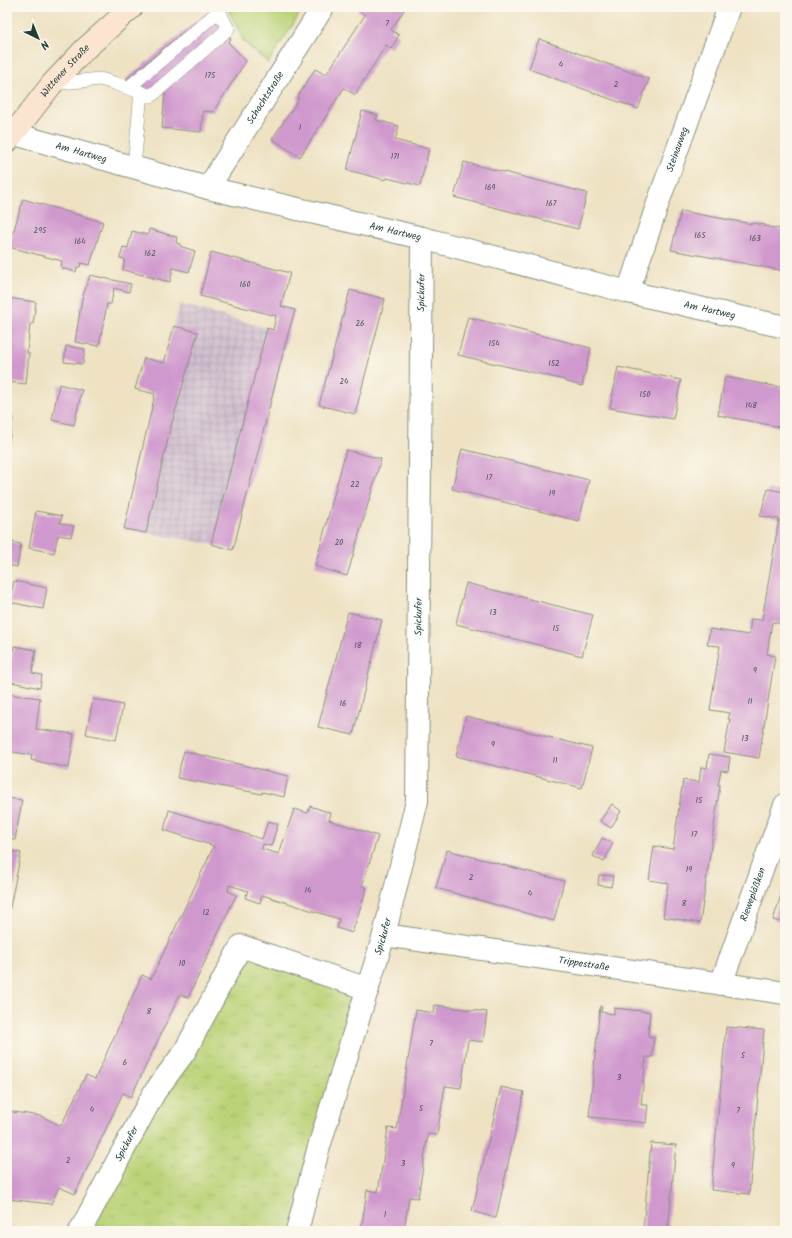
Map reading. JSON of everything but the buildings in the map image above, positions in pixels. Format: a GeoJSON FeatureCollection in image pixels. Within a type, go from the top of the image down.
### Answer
{"type":"FeatureCollection","features":[{"type":"Feature","properties":{"kind":"main road","name":"Wittener Straße"},"geometry":{"type":"LineString","coordinates":[[9,136],[52,84],[85,49],[132,7]]}},
{"type":"Feature","properties":{"kind":"street","name":"Schachtstraße"},"geometry":{"type":"LineString","coordinates":[[208,188],[324,7]]}},
{"type":"Feature","properties":{"kind":"street","name":"Steinauweg"},"geometry":{"type":"LineString","coordinates":[[628,292],[659,200],[729,7]]}},
{"type":"Feature","properties":{"kind":"street","name":"Am Hartweg"},"geometry":{"type":"LineString","coordinates":[[9,136],[134,167],[208,188],[422,238],[628,292],[785,327]]}},
{"type":"Feature","properties":{"kind":"street","name":"Spickufer"},"geometry":{"type":"LineString","coordinates":[[297,1231],[321,1142],[384,935],[417,801],[422,238]]}},
{"type":"Feature","properties":{"kind":"street","name":"Riewepläßken"},"geometry":{"type":"LineString","coordinates":[[721,984],[785,805]]}},
{"type":"Feature","properties":{"kind":"street","name":"Trippestraße"},"geometry":{"type":"LineString","coordinates":[[384,935],[785,993]]}},
{"type":"Feature","properties":{"kind":"street","name":"Spickufer"},"geometry":{"type":"LineString","coordinates":[[80,1231],[154,1093],[185,1051],[241,946],[368,989]]}},
{"type":"Feature","properties":{"kind":"lane"},"geometry":{"type":"LineString","coordinates":[[52,84],[100,79],[151,96],[228,30],[218,9],[128,88]]}},
{"type":"Feature","properties":{"kind":"lane"},"geometry":{"type":"LineString","coordinates":[[134,167],[141,92]]}},
{"type":"Feature","properties":{"kind":"shaded area"},"geometry":{"type":"Polygon","coordinates":[[[180,304],[288,334],[233,550],[211,544],[124,529],[147,427],[180,304]]]}},
{"type":"Feature","properties":{"kind":"green space"},"geometry":{"type":"Polygon","coordinates":[[[227,7],[304,7],[268,63],[244,42],[227,7]]]}},
{"type":"Feature","properties":{"kind":"green space"},"geometry":{"type":"Polygon","coordinates":[[[241,946],[368,989],[297,1231],[80,1231],[241,946]]]}}]}
